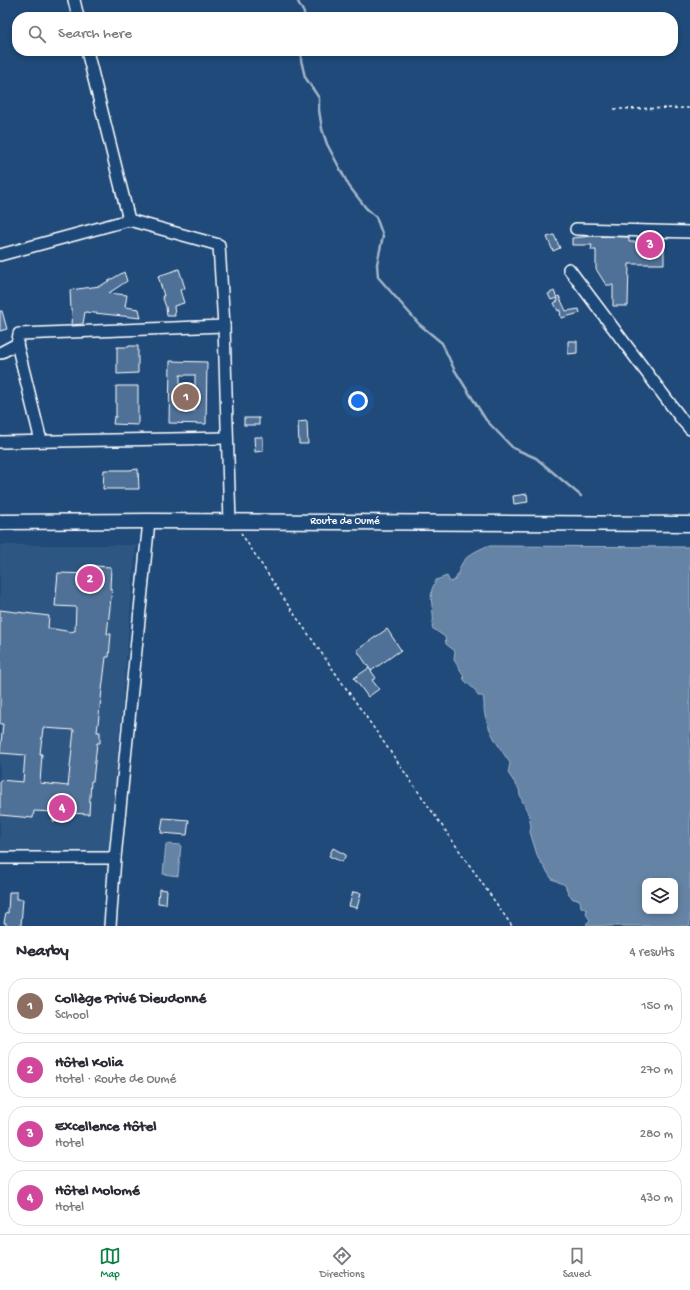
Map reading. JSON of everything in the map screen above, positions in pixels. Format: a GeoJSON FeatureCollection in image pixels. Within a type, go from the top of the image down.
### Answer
{"type":"FeatureCollection","features":[{"type":"Feature","properties":{"kind":"main road","name":"Route de Oumé"},"geometry":{"type":"LineString","coordinates":[[0,522],[149,521],[232,523],[690,524]]}},
{"type":"Feature","properties":{"kind":"street"},"geometry":{"type":"LineString","coordinates":[[74,0],[77,12]]}},
{"type":"Feature","properties":{"kind":"street"},"geometry":{"type":"LineString","coordinates":[[88,56],[129,220]]}},
{"type":"Feature","properties":{"kind":"street"},"geometry":{"type":"LineString","coordinates":[[0,255],[129,220],[219,245],[224,326],[227,438],[232,523]]}},
{"type":"Feature","properties":{"kind":"street"},"geometry":{"type":"LineString","coordinates":[[576,229],[690,232]]}},
{"type":"Feature","properties":{"kind":"street"},"geometry":{"type":"LineString","coordinates":[[569,269],[690,429]]}},
{"type":"Feature","properties":{"kind":"street"},"geometry":{"type":"LineString","coordinates":[[41,441],[17,344],[19,334],[224,326]]}},
{"type":"Feature","properties":{"kind":"street"},"geometry":{"type":"LineString","coordinates":[[0,353],[17,344]]}},
{"type":"Feature","properties":{"kind":"street"},"geometry":{"type":"LineString","coordinates":[[0,442],[227,438]]}},
{"type":"Feature","properties":{"kind":"street"},"geometry":{"type":"LineString","coordinates":[[110,926],[115,858],[149,521]]}},
{"type":"Feature","properties":{"kind":"street"},"geometry":{"type":"LineString","coordinates":[[0,858],[115,858]]}},
{"type":"Feature","properties":{"kind":"path"},"geometry":{"type":"LineString","coordinates":[[614,108],[690,108]]}},
{"type":"Feature","properties":{"kind":"path"},"geometry":{"type":"LineString","coordinates":[[232,523],[512,926]]}},
{"type":"Feature","properties":{"kind":"shaded area"},"geometry":{"type":"Polygon","coordinates":[[[0,545],[136,545],[109,856],[0,857],[0,545]]]}},
{"type":"Feature","properties":{"kind":"shaded area"},"geometry":{"type":"Polygon","coordinates":[[[487,546],[690,547],[690,926],[590,926],[586,924],[590,920],[586,914],[587,910],[581,907],[580,900],[573,899],[568,893],[565,885],[552,879],[538,858],[530,832],[531,826],[529,815],[520,796],[519,789],[508,773],[510,763],[489,728],[484,713],[483,696],[478,696],[475,690],[464,680],[463,674],[454,660],[455,651],[446,644],[445,637],[432,628],[433,618],[431,594],[436,580],[447,576],[450,582],[455,580],[463,561],[472,553],[487,546]]]}},
{"type":"Feature","properties":{"kind":"shaded area"},"geometry":{"type":"Polygon","coordinates":[[[166,844],[181,845],[178,876],[163,874],[166,844]]]}},
{"type":"Feature","properties":{"kind":"building"},"geometry":{"type":"Polygon","coordinates":[[[554,235],[560,248],[553,251],[547,237],[554,235]]]}},
{"type":"Feature","properties":{"kind":"building"},"geometry":{"type":"Polygon","coordinates":[[[592,236],[629,237],[629,242],[664,242],[664,264],[629,264],[628,306],[613,306],[613,285],[606,285],[596,269],[596,250],[591,250],[592,245],[572,245],[572,238],[592,236]]]}},
{"type":"Feature","properties":{"kind":"building"},"geometry":{"type":"Polygon","coordinates":[[[179,269],[185,288],[180,290],[184,303],[174,306],[175,316],[167,316],[166,307],[162,296],[164,296],[158,276],[179,269]]]}},
{"type":"Feature","properties":{"kind":"building"},"geometry":{"type":"Polygon","coordinates":[[[124,272],[127,281],[109,293],[127,295],[125,307],[139,309],[141,318],[85,312],[83,324],[71,325],[72,310],[70,290],[100,286],[124,272]]]}},
{"type":"Feature","properties":{"kind":"building"},"geometry":{"type":"Polygon","coordinates":[[[554,291],[557,298],[551,300],[548,294],[554,291]]]}},
{"type":"Feature","properties":{"kind":"building"},"geometry":{"type":"Polygon","coordinates":[[[559,296],[566,311],[579,309],[580,313],[561,318],[560,310],[558,311],[554,303],[558,301],[557,297],[559,296]]]}},
{"type":"Feature","properties":{"kind":"building"},"geometry":{"type":"Polygon","coordinates":[[[0,311],[2,311],[7,329],[0,331],[0,311]]]}},
{"type":"Feature","properties":{"kind":"building"},"geometry":{"type":"Polygon","coordinates":[[[568,341],[577,341],[577,353],[568,354],[568,341]]]}},
{"type":"Feature","properties":{"kind":"building"},"geometry":{"type":"Polygon","coordinates":[[[138,346],[138,373],[117,374],[117,347],[138,346]]]}},
{"type":"Feature","properties":{"kind":"building"},"geometry":{"type":"Polygon","coordinates":[[[170,361],[207,362],[206,424],[169,423],[170,361]],[[180,375],[180,411],[195,411],[195,375],[180,375]]]}},
{"type":"Feature","properties":{"kind":"building"},"geometry":{"type":"Polygon","coordinates":[[[116,386],[138,386],[138,425],[113,424],[114,417],[116,417],[116,386]]]}},
{"type":"Feature","properties":{"kind":"building"},"geometry":{"type":"Polygon","coordinates":[[[244,418],[259,418],[259,425],[244,425],[244,418]]]}},
{"type":"Feature","properties":{"kind":"building"},"geometry":{"type":"Polygon","coordinates":[[[307,421],[308,444],[299,444],[298,422],[307,421]]]}},
{"type":"Feature","properties":{"kind":"building"},"geometry":{"type":"Polygon","coordinates":[[[254,437],[263,437],[263,451],[255,452],[254,437]]]}},
{"type":"Feature","properties":{"kind":"building"},"geometry":{"type":"Polygon","coordinates":[[[138,469],[139,489],[103,489],[104,470],[138,469]]]}},
{"type":"Feature","properties":{"kind":"building"},"geometry":{"type":"Polygon","coordinates":[[[527,494],[528,502],[514,504],[513,496],[527,494]]]}},
{"type":"Feature","properties":{"kind":"building"},"geometry":{"type":"Polygon","coordinates":[[[94,566],[111,567],[110,589],[112,589],[107,634],[111,634],[109,657],[106,657],[97,732],[100,732],[100,743],[97,743],[93,781],[91,781],[89,814],[68,813],[62,817],[62,822],[53,821],[54,812],[34,811],[33,818],[0,815],[0,780],[23,782],[25,755],[0,753],[3,724],[0,724],[0,610],[49,616],[48,628],[72,632],[75,631],[76,607],[55,606],[58,573],[94,574],[94,566]],[[43,728],[40,754],[42,754],[40,783],[68,786],[74,730],[43,728]]]}},
{"type":"Feature","properties":{"kind":"building"},"geometry":{"type":"Polygon","coordinates":[[[387,629],[401,650],[371,671],[357,650],[387,629]]]}},
{"type":"Feature","properties":{"kind":"building"},"geometry":{"type":"Polygon","coordinates":[[[369,668],[376,678],[372,680],[379,689],[368,697],[354,678],[369,668]]]}},
{"type":"Feature","properties":{"kind":"building"},"geometry":{"type":"Polygon","coordinates":[[[163,818],[189,820],[187,835],[161,833],[163,818]]]}},
{"type":"Feature","properties":{"kind":"building"},"geometry":{"type":"Polygon","coordinates":[[[333,848],[346,855],[342,862],[329,856],[333,848]]]}},
{"type":"Feature","properties":{"kind":"building"},"geometry":{"type":"Polygon","coordinates":[[[159,889],[167,890],[166,904],[158,903],[159,889]]]}},
{"type":"Feature","properties":{"kind":"building"},"geometry":{"type":"Polygon","coordinates":[[[9,892],[17,892],[17,899],[23,899],[20,926],[6,926],[6,923],[4,923],[6,912],[8,913],[9,892]]]}},
{"type":"Feature","properties":{"kind":"building"},"geometry":{"type":"Polygon","coordinates":[[[353,892],[361,893],[357,908],[349,906],[353,892]]]}},
{"type":"Feature","properties":{"kind":"waterway"},"geometry":{"type":"LineString","coordinates":[[297,0],[303,12]]}},
{"type":"Feature","properties":{"kind":"waterway"},"geometry":{"type":"LineString","coordinates":[[301,56],[305,77],[319,98],[322,129],[327,144],[349,186],[366,208],[376,217],[383,236],[377,264],[378,277],[419,324],[442,343],[454,369],[486,420],[513,448],[536,458],[581,496]]}},
{"type":"Feature","properties":{"kind":"place","name":"Excellence Hôtel"},"geometry":{"type":"Point","coordinates":[650,245]}},
{"type":"Feature","properties":{"kind":"place","name":"Collège Privé Dieudonné"},"geometry":{"type":"Point","coordinates":[186,397]}},
{"type":"Feature","properties":{"kind":"place","name":"Hôtel Kolia"},"geometry":{"type":"Point","coordinates":[90,579]}},
{"type":"Feature","properties":{"kind":"place","name":"Hôtel Molomé"},"geometry":{"type":"Point","coordinates":[62,808]}}]}
